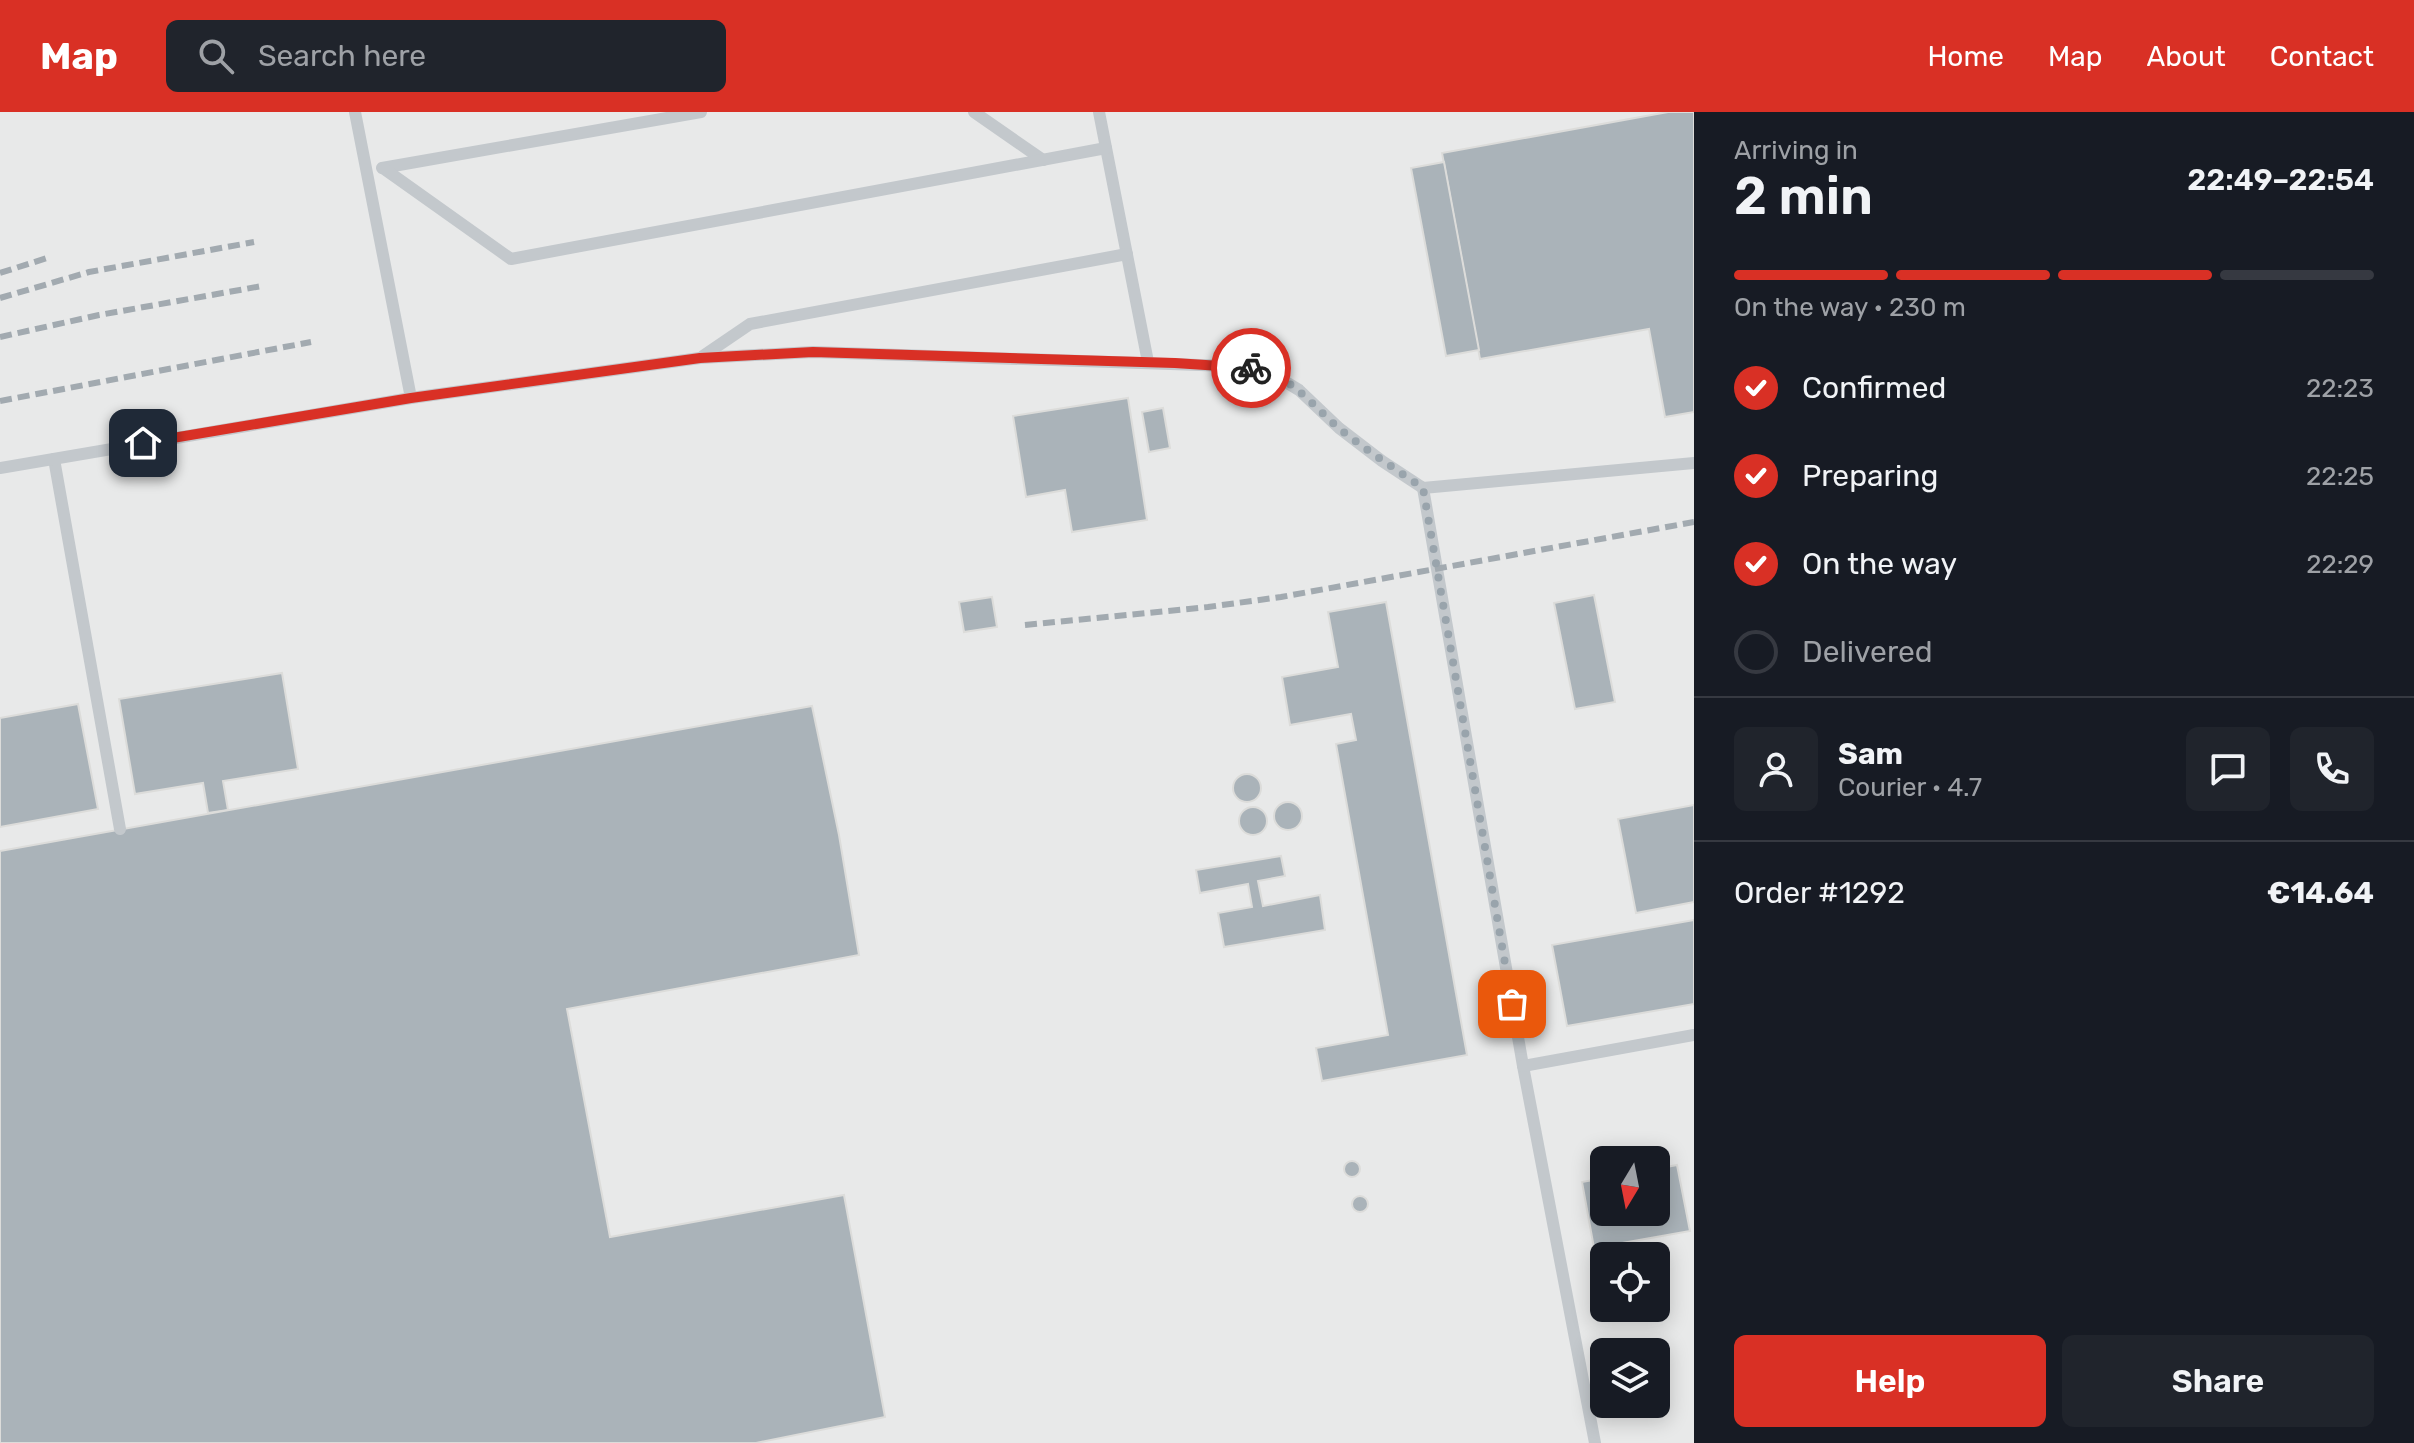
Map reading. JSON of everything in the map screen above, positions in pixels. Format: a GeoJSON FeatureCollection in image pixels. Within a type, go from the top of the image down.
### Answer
{"type":"FeatureCollection","features":[{"type":"Feature","properties":{"kind":"lane"},"geometry":{"type":"LineString","coordinates":[[355,112],[411,398]]}},
{"type":"Feature","properties":{"kind":"lane"},"geometry":{"type":"LineString","coordinates":[[366,169],[701,112]]}},
{"type":"Feature","properties":{"kind":"lane"},"geometry":{"type":"LineString","coordinates":[[974,112],[1043,160]]}},
{"type":"Feature","properties":{"kind":"lane"},"geometry":{"type":"LineString","coordinates":[[1099,112],[1148,362]]}},
{"type":"Feature","properties":{"kind":"lane"},"geometry":{"type":"LineString","coordinates":[[383,168],[511,259],[1106,148]]}},
{"type":"Feature","properties":{"kind":"lane"},"geometry":{"type":"LineString","coordinates":[[700,358],[750,324],[1127,254]]}},
{"type":"Feature","properties":{"kind":"lane"},"geometry":{"type":"LineString","coordinates":[[0,468],[411,398],[700,358],[813,352],[1148,362],[1266,370],[1299,390],[1339,428],[1423,488],[1694,463]]}},
{"type":"Feature","properties":{"kind":"lane"},"geometry":{"type":"LineString","coordinates":[[54,459],[120,829]]}},
{"type":"Feature","properties":{"kind":"lane"},"geometry":{"type":"LineString","coordinates":[[1423,488],[1523,1066],[1595,1443]]}},
{"type":"Feature","properties":{"kind":"lane"},"geometry":{"type":"LineString","coordinates":[[1523,1066],[1694,1035]]}},
{"type":"Feature","properties":{"kind":"shaded area"},"geometry":{"type":"Polygon","coordinates":[[[0,112],[1694,112],[1694,1443],[0,1443],[0,112]]]}},
{"type":"Feature","properties":{"kind":"building"},"geometry":{"type":"Polygon","coordinates":[[[1668,112],[1694,112],[1694,412],[1665,417],[1649,329],[1480,359],[1442,153],[1668,112]]]}},
{"type":"Feature","properties":{"kind":"building"},"geometry":{"type":"Polygon","coordinates":[[[1444,162],[1479,350],[1446,356],[1411,168],[1444,162]]]}},
{"type":"Feature","properties":{"kind":"building"},"geometry":{"type":"Polygon","coordinates":[[[1128,398],[1147,520],[1072,532],[1065,490],[1026,497],[1013,416],[1128,398]]]}},
{"type":"Feature","properties":{"kind":"building"},"geometry":{"type":"Polygon","coordinates":[[[1163,408],[1170,448],[1149,452],[1142,412],[1163,408]]]}},
{"type":"Feature","properties":{"kind":"building"},"geometry":{"type":"Polygon","coordinates":[[[1594,595],[1615,702],[1575,709],[1554,603],[1594,595]]]}},
{"type":"Feature","properties":{"kind":"building"},"geometry":{"type":"Polygon","coordinates":[[[992,597],[997,627],[964,632],[959,602],[992,597]]]}},
{"type":"Feature","properties":{"kind":"building"},"geometry":{"type":"Polygon","coordinates":[[[1386,602],[1467,1055],[1322,1081],[1316,1048],[1388,1035],[1336,744],[1356,740],[1351,714],[1290,725],[1282,677],[1338,667],[1328,612],[1386,602]]]}},
{"type":"Feature","properties":{"kind":"building"},"geometry":{"type":"Polygon","coordinates":[[[282,673],[298,769],[223,781],[228,810],[208,813],[203,783],[135,794],[119,699],[282,673]]]}},
{"type":"Feature","properties":{"kind":"building"},"geometry":{"type":"Polygon","coordinates":[[[78,704],[98,809],[0,827],[0,718],[78,704]]]}},
{"type":"Feature","properties":{"kind":"building"},"geometry":{"type":"Polygon","coordinates":[[[812,706],[839,835],[859,955],[567,1009],[610,1237],[844,1195],[885,1417],[756,1443],[0,1443],[0,851],[812,706]]]}},
{"type":"Feature","properties":{"kind":"building"},"geometry":{"type":"Polygon","coordinates":[[[1247,774],[1257,778],[1261,788],[1257,798],[1247,802],[1237,798],[1233,788],[1237,778],[1247,774]]]}},
{"type":"Feature","properties":{"kind":"building"},"geometry":{"type":"Polygon","coordinates":[[[1288,802],[1298,806],[1302,816],[1298,826],[1288,830],[1278,826],[1274,816],[1278,806],[1288,802]]]}},
{"type":"Feature","properties":{"kind":"building"},"geometry":{"type":"Polygon","coordinates":[[[1694,805],[1694,902],[1636,913],[1618,819],[1694,805]]]}},
{"type":"Feature","properties":{"kind":"building"},"geometry":{"type":"Polygon","coordinates":[[[1253,807],[1263,811],[1267,821],[1263,831],[1253,835],[1243,831],[1239,821],[1243,811],[1253,807]]]}},
{"type":"Feature","properties":{"kind":"building"},"geometry":{"type":"Polygon","coordinates":[[[1281,856],[1285,876],[1258,881],[1263,906],[1320,895],[1325,930],[1224,947],[1218,913],[1252,907],[1248,884],[1200,893],[1196,870],[1281,856]]]}},
{"type":"Feature","properties":{"kind":"building"},"geometry":{"type":"Polygon","coordinates":[[[1694,920],[1694,1004],[1567,1026],[1552,945],[1694,920]]]}},
{"type":"Feature","properties":{"kind":"building"},"geometry":{"type":"Polygon","coordinates":[[[1352,1161],[1358,1163],[1358,1175],[1352,1177],[1346,1175],[1344,1169],[1346,1163],[1352,1161]]]}},
{"type":"Feature","properties":{"kind":"building"},"geometry":{"type":"Polygon","coordinates":[[[1677,1165],[1690,1231],[1628,1242],[1593,1242],[1590,1226],[1670,1226],[1670,1166],[1677,1165]]]}},
{"type":"Feature","properties":{"kind":"building"},"geometry":{"type":"Polygon","coordinates":[[[1590,1181],[1590,1226],[1582,1182],[1590,1181]]]}},
{"type":"Feature","properties":{"kind":"building"},"geometry":{"type":"Polygon","coordinates":[[[1360,1196],[1366,1198],[1366,1210],[1360,1212],[1354,1210],[1352,1204],[1354,1198],[1360,1196]]]}},
{"type":"Feature","properties":{"kind":"railway"},"geometry":{"type":"LineString","coordinates":[[0,298],[89,272],[254,242]]}},
{"type":"Feature","properties":{"kind":"railway"},"geometry":{"type":"LineString","coordinates":[[0,273],[50,257]]}},
{"type":"Feature","properties":{"kind":"railway"},"geometry":{"type":"LineString","coordinates":[[0,337],[99,315],[262,286]]}},
{"type":"Feature","properties":{"kind":"railway"},"geometry":{"type":"LineString","coordinates":[[0,401],[311,342]]}},
{"type":"Feature","properties":{"kind":"railway"},"geometry":{"type":"LineString","coordinates":[[1025,625],[1281,597],[1694,522]]}},
{"type":"Feature","properties":{"kind":"way so far"},"geometry":{"type":"LineString","coordinates":[[1251,368],[1266,370],[1299,390],[1339,428],[1423,488],[1512,1004]]}},
{"type":"Feature","properties":{"kind":"route"},"geometry":{"type":"LineString","coordinates":[[143,443],[411,398],[700,358],[813,352],[1251,368]]}}]}
